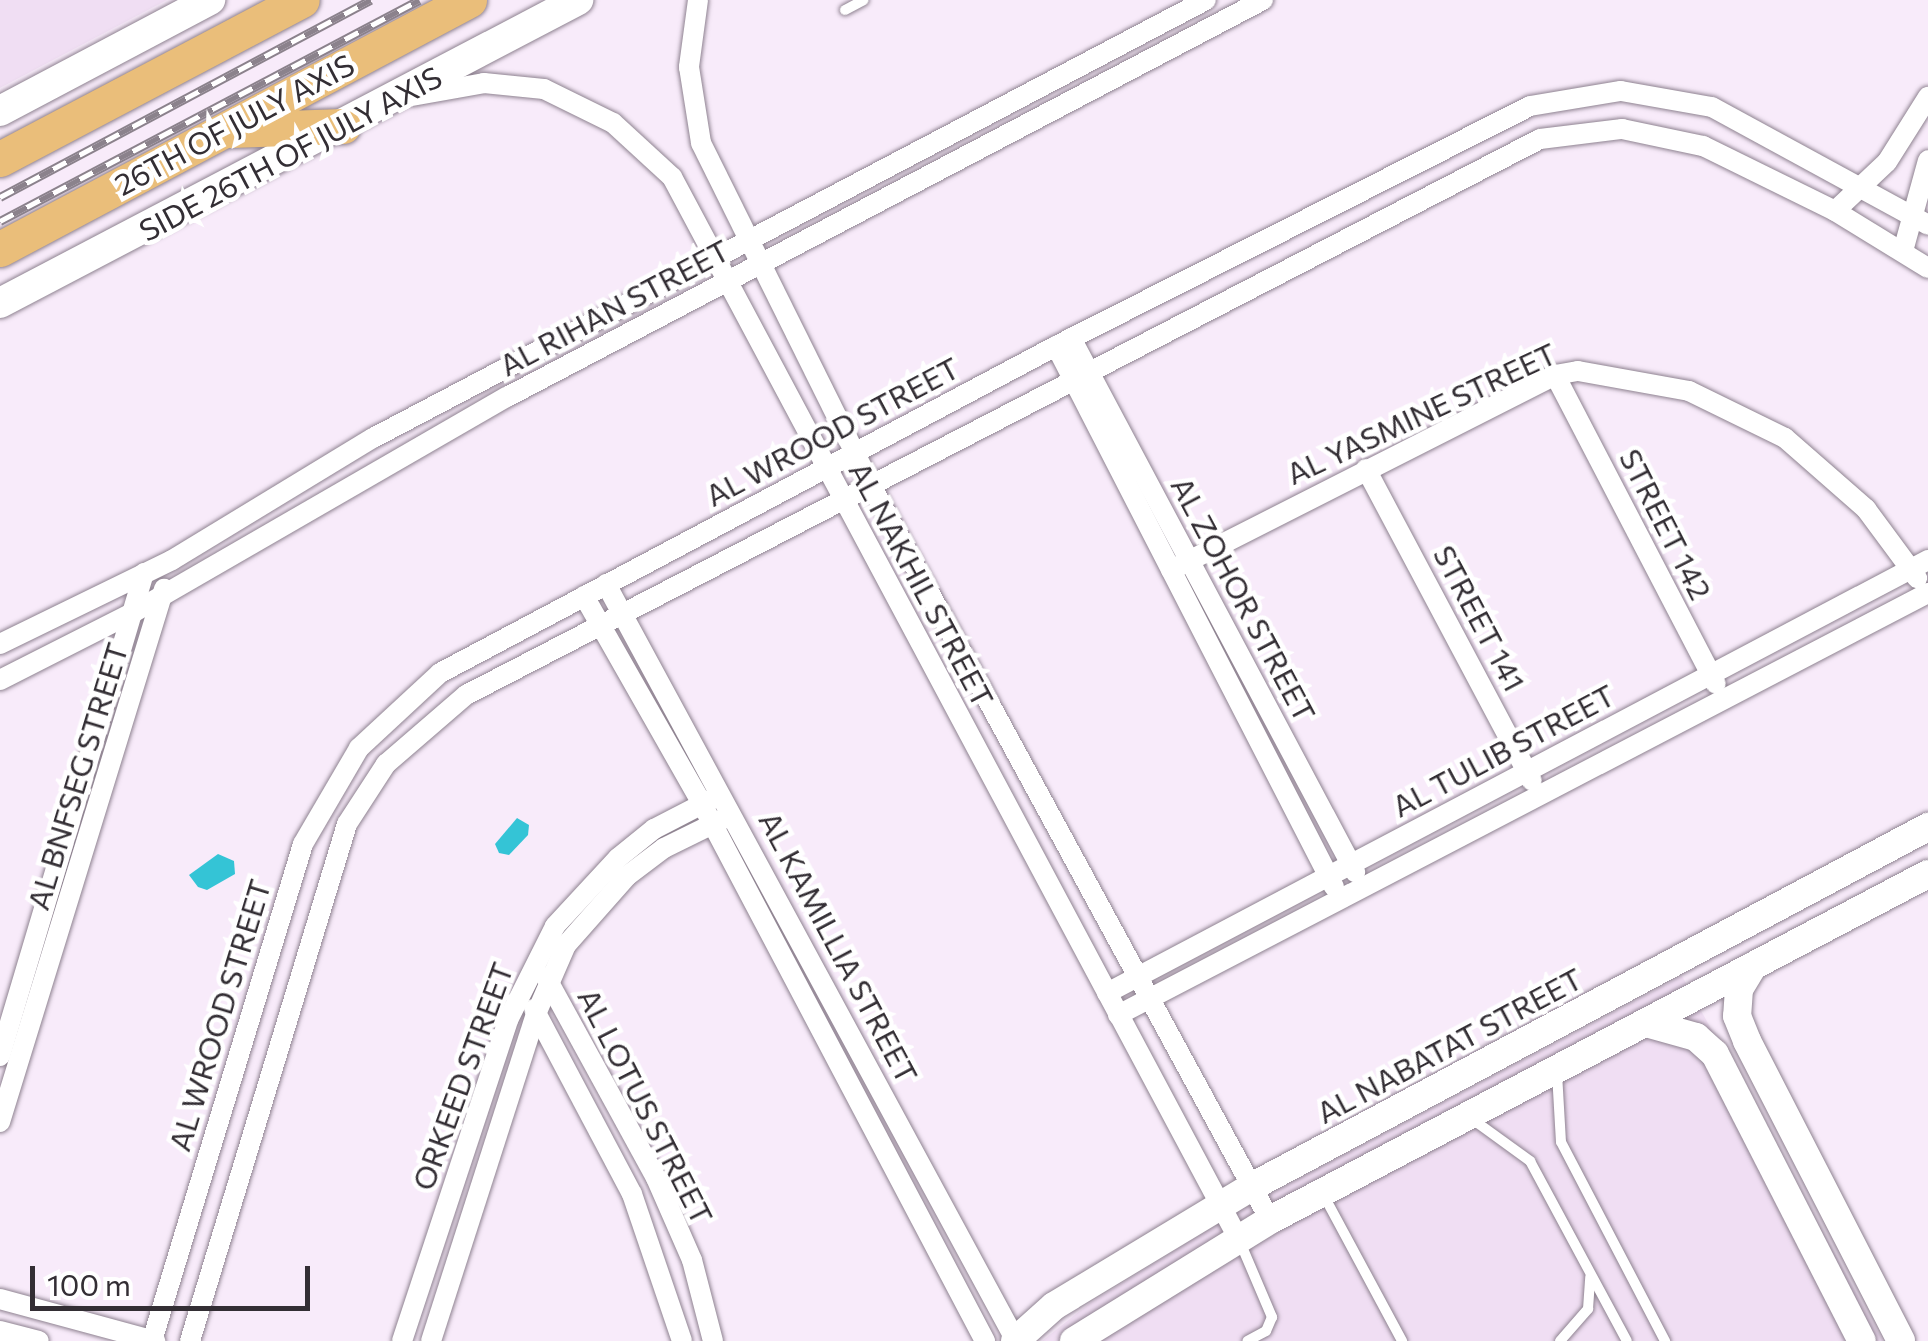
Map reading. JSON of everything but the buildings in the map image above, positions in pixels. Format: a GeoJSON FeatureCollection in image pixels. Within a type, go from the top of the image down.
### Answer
{"type":"FeatureCollection","features":[{"type":"Feature","properties":{"kind":"highway"},"geometry":{"type":"LineString","coordinates":[[0,160],[302,0]]}},
{"type":"Feature","properties":{"kind":"highway","name":"26TH OF JULY AXIS"},"geometry":{"type":"LineString","coordinates":[[0,249],[468,0]]}},
{"type":"Feature","properties":{"kind":"highway"},"geometry":{"type":"LineString","coordinates":[[219,130],[343,126]]}},
{"type":"Feature","properties":{"kind":"main road"},"geometry":{"type":"LineString","coordinates":[[0,112],[210,0]]}},
{"type":"Feature","properties":{"kind":"main road","name":"SIDE 26TH OF JULY AXIS"},"geometry":{"type":"LineString","coordinates":[[0,303],[578,0]]}},
{"type":"Feature","properties":{"kind":"street","name":"AL NAKHIL STREET"},"geometry":{"type":"LineString","coordinates":[[698,0],[691,110],[750,240],[872,487],[1142,974],[1270,1220]]}},
{"type":"Feature","properties":{"kind":"street","name":"AL RIHAN STREET"},"geometry":{"type":"LineString","coordinates":[[8,640],[172,560],[373,438],[1206,0]]}},
{"type":"Feature","properties":{"kind":"street","name":"AL RIHAN STREET"},"geometry":{"type":"LineString","coordinates":[[0,680],[29,661],[134,612],[386,462],[1263,0]]}},
{"type":"Feature","properties":{"kind":"street","name":"AL NAKHIL STREET"},"geometry":{"type":"LineString","coordinates":[[395,99],[521,82],[590,108],[634,139],[672,177],[730,280],[843,504],[1118,1015],[1217,1208],[1238,1238]]}},
{"type":"Feature","properties":{"kind":"street","name":"AL WROOD STREET"},"geometry":{"type":"LineString","coordinates":[[153,1341],[295,866],[337,778],[410,696],[498,642],[855,452],[1530,106],[1575,94],[1667,95],[1742,118],[1928,225]]}},
{"type":"Feature","properties":{"kind":"street"},"geometry":{"type":"LineString","coordinates":[[1835,210],[1863,186],[1905,139],[1928,96]]}},
{"type":"Feature","properties":{"kind":"street"},"geometry":{"type":"LineString","coordinates":[[190,1341],[338,845],[364,793],[436,715],[510,671],[843,504],[1080,373],[1475,168],[1540,139],[1581,131],[1650,132],[1731,156],[1835,210],[1928,268]]}},
{"type":"Feature","properties":{"kind":"street"},"geometry":{"type":"LineString","coordinates":[[1462,138],[1475,168]]}},
{"type":"Feature","properties":{"kind":"street"},"geometry":{"type":"LineString","coordinates":[[1903,252],[1909,212],[1928,160]]}},
{"type":"Feature","properties":{"kind":"street"},"geometry":{"type":"LineString","coordinates":[[1399,170],[1414,200]]}},
{"type":"Feature","properties":{"kind":"street","name":"AL ZOHOR STREET"},"geometry":{"type":"LineString","coordinates":[[1064,342],[1180,565],[1340,899]]}},
{"type":"Feature","properties":{"kind":"street","name":"AL YASMINE STREET"},"geometry":{"type":"LineString","coordinates":[[1180,565],[1556,376],[1578,371],[1654,381],[1755,419],[1842,483],[1920,565],[1928,593]]}},
{"type":"Feature","properties":{"kind":"street"},"geometry":{"type":"LineString","coordinates":[[495,374],[507,397]]}},
{"type":"Feature","properties":{"kind":"street","name":"STREET 142"},"geometry":{"type":"LineString","coordinates":[[1556,376],[1724,699]]}},
{"type":"Feature","properties":{"kind":"street"},"geometry":{"type":"LineString","coordinates":[[373,438],[386,462]]}},
{"type":"Feature","properties":{"kind":"street","name":"STREET 141"},"geometry":{"type":"LineString","coordinates":[[1366,469],[1540,795]]}},
{"type":"Feature","properties":{"kind":"street","name":"AL BNFSEG STREET"},"geometry":{"type":"LineString","coordinates":[[0,1122],[17,1037],[172,560]]}},
{"type":"Feature","properties":{"kind":"street","name":"AL ZOHOR STREET"},"geometry":{"type":"LineString","coordinates":[[1180,565],[1363,887]]}},
{"type":"Feature","properties":{"kind":"street","name":"AL TULIB STREET"},"geometry":{"type":"LineString","coordinates":[[1106,993],[1920,565]]}},
{"type":"Feature","properties":{"kind":"street","name":"AL BNFSEG STREET"},"geometry":{"type":"LineString","coordinates":[[53,926],[144,573]]}},
{"type":"Feature","properties":{"kind":"street","name":"AL KAMILLIA STREET"},"geometry":{"type":"LineString","coordinates":[[606,584],[734,814],[1015,1341]]}},
{"type":"Feature","properties":{"kind":"street","name":"AL TULIB STREET"},"geometry":{"type":"LineString","coordinates":[[1118,1015],[1928,593]]}},
{"type":"Feature","properties":{"kind":"street","name":"AL KAMILLIA STREET"},"geometry":{"type":"LineString","coordinates":[[584,596],[713,824],[985,1341]]}},
{"type":"Feature","properties":{"kind":"street"},"geometry":{"type":"LineString","coordinates":[[8,640],[29,661]]}},
{"type":"Feature","properties":{"kind":"street"},"geometry":{"type":"LineString","coordinates":[[498,642],[510,671]]}},
{"type":"Feature","properties":{"kind":"street","name":"ORKEED STREET"},"geometry":{"type":"LineString","coordinates":[[402,1341],[523,985],[555,926],[618,858],[723,794]]}},
{"type":"Feature","properties":{"kind":"street","name":"ORKEED STREET"},"geometry":{"type":"LineString","coordinates":[[432,1341],[536,1014],[566,945],[627,876],[734,814]]}},
{"type":"Feature","properties":{"kind":"street","name":"AL NABATAT STREET"},"geometry":{"type":"LineString","coordinates":[[1015,1341],[1054,1306],[1254,1186],[1928,828]]}},
{"type":"Feature","properties":{"kind":"street"},"geometry":{"type":"LineString","coordinates":[[1074,1341],[1270,1220],[1471,1118],[1928,874]]}},
{"type":"Feature","properties":{"kind":"street","name":"AL LOTUS STREET"},"geometry":{"type":"LineString","coordinates":[[537,959],[656,1178],[692,1260],[714,1341]]}},
{"type":"Feature","properties":{"kind":"street"},"geometry":{"type":"LineString","coordinates":[[1753,966],[1739,989],[1737,1016],[1746,1041],[1902,1341]]}},
{"type":"Feature","properties":{"kind":"street","name":"AL LOTUS STREET"},"geometry":{"type":"LineString","coordinates":[[523,985],[632,1194],[682,1341]]}},
{"type":"Feature","properties":{"kind":"street"},"geometry":{"type":"LineString","coordinates":[[1646,1023],[1696,1037],[1715,1054],[1862,1341]]}},
{"type":"Feature","properties":{"kind":"street","name":"AL BNFSEG STREET"},"geometry":{"type":"LineString","coordinates":[[0,1056],[17,1037]]}},
{"type":"Feature","properties":{"kind":"street"},"geometry":{"type":"LineString","coordinates":[[228,1087],[262,1099]]}},
{"type":"Feature","properties":{"kind":"street"},"geometry":{"type":"LineString","coordinates":[[0,1300],[153,1341]]}},
{"type":"Feature","properties":{"kind":"street"},"geometry":{"type":"LineString","coordinates":[[0,1331],[39,1341]]}},
{"type":"Feature","properties":{"kind":"lane"},"geometry":{"type":"LineString","coordinates":[[845,10],[864,0]]}},
{"type":"Feature","properties":{"kind":"lane"},"geometry":{"type":"LineString","coordinates":[[1558,1069],[1561,1142],[1665,1341]]}},
{"type":"Feature","properties":{"kind":"lane"},"geometry":{"type":"LineString","coordinates":[[1471,1118],[1530,1161],[1626,1341]]}},
{"type":"Feature","properties":{"kind":"lane"},"geometry":{"type":"LineString","coordinates":[[1323,1193],[1402,1341]]}},
{"type":"Feature","properties":{"kind":"lane"},"geometry":{"type":"LineString","coordinates":[[1238,1238],[1272,1317],[1266,1331],[1247,1341]]}},
{"type":"Feature","properties":{"kind":"lane"},"geometry":{"type":"LineString","coordinates":[[1560,1341],[1588,1309],[1590,1272]]}},
{"type":"Feature","properties":{"kind":"shaded area"},"geometry":{"type":"Polygon","coordinates":[[[0,0],[167,0],[0,88],[0,0]]]}},
{"type":"Feature","properties":{"kind":"shaded area"},"geometry":{"type":"Polygon","coordinates":[[[1682,976],[1883,1341],[1042,1341],[1090,1303],[1240,1210],[1682,976]]]}},
{"type":"Feature","properties":{"kind":"water"},"geometry":{"type":"Polygon","coordinates":[[[517,818],[529,825],[528,835],[509,855],[499,853],[495,844],[517,818]]]}},
{"type":"Feature","properties":{"kind":"water"},"geometry":{"type":"Polygon","coordinates":[[[218,854],[234,861],[235,874],[207,890],[198,887],[189,875],[218,854]]]}},
{"type":"Feature","properties":{"kind":"railway"},"geometry":{"type":"LineString","coordinates":[[0,197],[371,0]]}},
{"type":"Feature","properties":{"kind":"railway"},"geometry":{"type":"LineString","coordinates":[[0,221],[419,0]]}}]}
